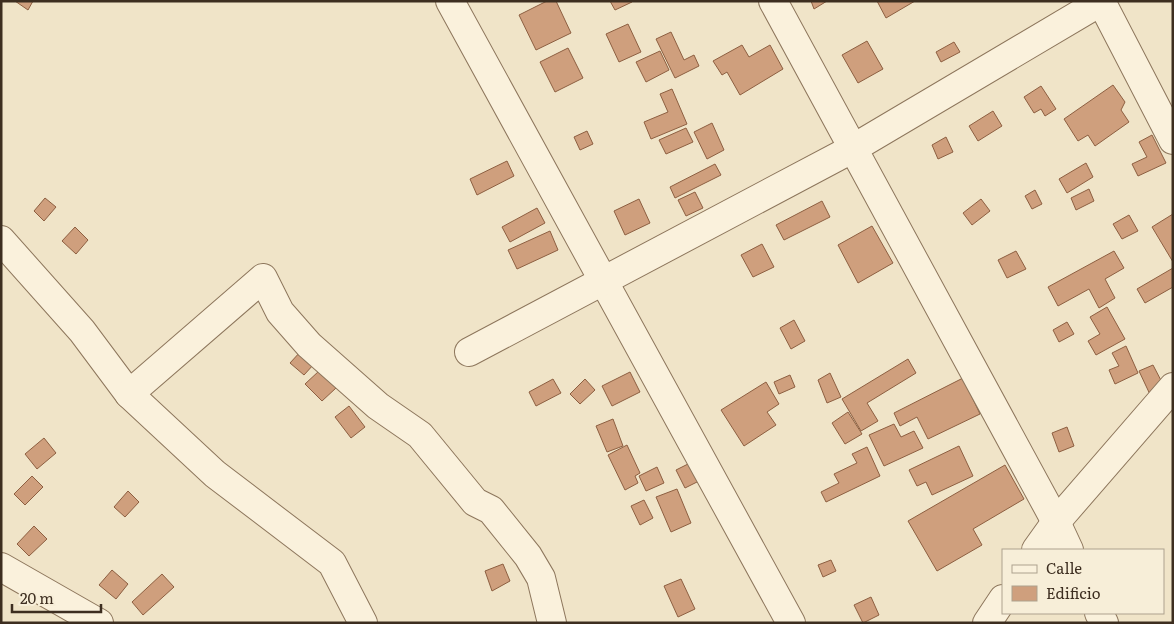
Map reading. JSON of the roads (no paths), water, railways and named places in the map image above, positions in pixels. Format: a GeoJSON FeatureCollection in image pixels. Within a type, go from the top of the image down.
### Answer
{"type":"FeatureCollection","features":[{"type":"Feature","properties":{"kind":"street"},"geometry":{"type":"LineString","coordinates":[[450,1],[791,623]]}},
{"type":"Feature","properties":{"kind":"street"},"geometry":{"type":"LineString","coordinates":[[773,1],[1056,522],[1069,549]]}},
{"type":"Feature","properties":{"kind":"street"},"geometry":{"type":"LineString","coordinates":[[469,352],[852,149],[1101,1],[1173,140]]}},
{"type":"Feature","properties":{"kind":"street"},"geometry":{"type":"LineString","coordinates":[[1,240],[82,331],[129,394],[215,474],[332,563],[363,623]]}},
{"type":"Feature","properties":{"kind":"street"},"geometry":{"type":"LineString","coordinates":[[129,394],[263,278],[280,312],[309,345],[378,406],[420,435],[474,502],[490,510],[528,556],[541,578],[552,623]]}},
{"type":"Feature","properties":{"kind":"street"},"geometry":{"type":"LineString","coordinates":[[1037,549],[1056,522],[1173,387]]}},
{"type":"Feature","properties":{"kind":"street"},"geometry":{"type":"LineString","coordinates":[[1,567],[99,623]]}},
{"type":"Feature","properties":{"kind":"street"},"geometry":{"type":"LineString","coordinates":[[987,623],[1002,601]]}}]}
